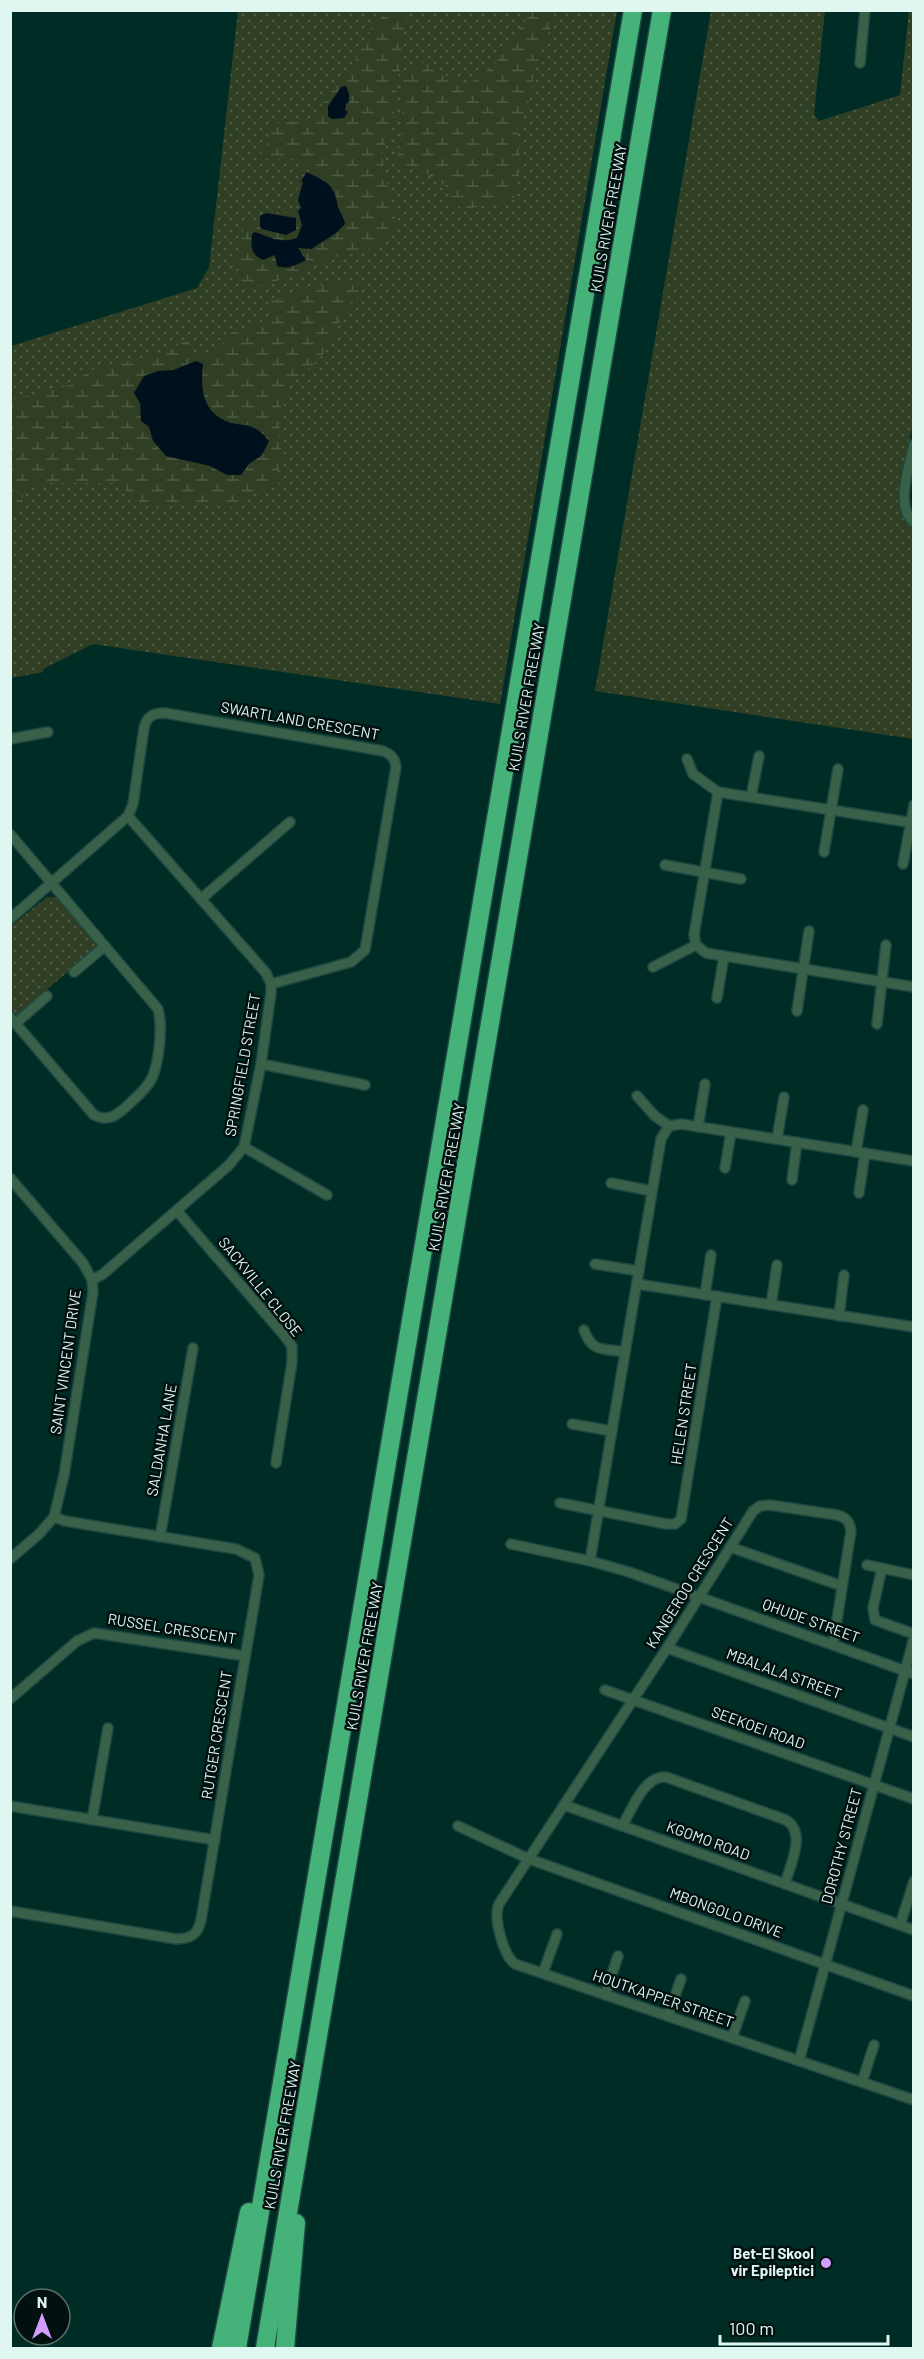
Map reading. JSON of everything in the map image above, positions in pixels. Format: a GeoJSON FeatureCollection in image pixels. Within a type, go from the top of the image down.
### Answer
{"type":"FeatureCollection","features":[{"type":"Feature","properties":{"kind":"highway","name":"KUILS RIVER FREEWAY"},"geometry":{"type":"LineString","coordinates":[[237,2349],[633,10]]}},
{"type":"Feature","properties":{"kind":"highway","name":"KUILS RIVER FREEWAY"},"geometry":{"type":"LineString","coordinates":[[266,2349],[662,10]]}},
{"type":"Feature","properties":{"kind":"highway"},"geometry":{"type":"LineString","coordinates":[[221,2349],[244,2232],[251,2206],[268,2163]]}},
{"type":"Feature","properties":{"kind":"highway"},"geometry":{"type":"LineString","coordinates":[[285,2349],[295,2250],[296,2171]]}},
{"type":"Feature","properties":{"kind":"street"},"geometry":{"type":"LineString","coordinates":[[860,63],[865,10]]}},
{"type":"Feature","properties":{"kind":"street"},"geometry":{"type":"LineString","coordinates":[[914,444],[903,499],[904,510],[914,522]]}},
{"type":"Feature","properties":{"kind":"street","name":"SWARTLAND CRESCENT"},"geometry":{"type":"LineString","coordinates":[[129,816],[133,804],[144,728],[153,714],[165,713],[383,751],[392,756],[396,767],[365,950],[351,962],[271,984]]}},
{"type":"Feature","properties":{"kind":"street"},"geometry":{"type":"LineString","coordinates":[[10,739],[48,732]]}},
{"type":"Feature","properties":{"kind":"street"},"geometry":{"type":"LineString","coordinates":[[751,797],[759,756]]}},
{"type":"Feature","properties":{"kind":"street"},"geometry":{"type":"LineString","coordinates":[[687,759],[693,774],[718,792],[912,823]]}},
{"type":"Feature","properties":{"kind":"street"},"geometry":{"type":"LineString","coordinates":[[824,852],[838,769]]}},
{"type":"Feature","properties":{"kind":"street"},"geometry":{"type":"LineString","coordinates":[[718,792],[694,935],[696,945],[706,953],[914,987]]}},
{"type":"Feature","properties":{"kind":"street"},"geometry":{"type":"LineString","coordinates":[[903,864],[914,805]]}},
{"type":"Feature","properties":{"kind":"street"},"geometry":{"type":"LineString","coordinates":[[10,920],[129,816]]}},
{"type":"Feature","properties":{"kind":"street","name":"SPRINGFIELD STREET"},"geometry":{"type":"LineString","coordinates":[[92,1280],[177,1211],[229,1165],[244,1147],[261,1064],[271,984],[266,973],[129,816]]}},
{"type":"Feature","properties":{"kind":"street"},"geometry":{"type":"LineString","coordinates":[[201,899],[290,822]]}},
{"type":"Feature","properties":{"kind":"street"},"geometry":{"type":"LineString","coordinates":[[10,834],[158,1009],[161,1025],[155,1068],[151,1079],[145,1089],[116,1116],[105,1119],[94,1115],[13,1020],[47,996]]}},
{"type":"Feature","properties":{"kind":"street"},"geometry":{"type":"LineString","coordinates":[[665,865],[741,879]]}},
{"type":"Feature","properties":{"kind":"street"},"geometry":{"type":"LineString","coordinates":[[797,1011],[808,931]]}},
{"type":"Feature","properties":{"kind":"street"},"geometry":{"type":"LineString","coordinates":[[653,968],[696,945]]}},
{"type":"Feature","properties":{"kind":"street"},"geometry":{"type":"LineString","coordinates":[[877,1024],[886,945]]}},
{"type":"Feature","properties":{"kind":"street"},"geometry":{"type":"LineString","coordinates":[[74,972],[105,946]]}},
{"type":"Feature","properties":{"kind":"street"},"geometry":{"type":"LineString","coordinates":[[717,998],[724,956]]}},
{"type":"Feature","properties":{"kind":"street"},"geometry":{"type":"LineString","coordinates":[[261,1064],[365,1085]]}},
{"type":"Feature","properties":{"kind":"street"},"geometry":{"type":"LineString","coordinates":[[698,1126],[705,1084]]}},
{"type":"Feature","properties":{"kind":"street"},"geometry":{"type":"LineString","coordinates":[[637,1096],[655,1116],[669,1126]]}},
{"type":"Feature","properties":{"kind":"street"},"geometry":{"type":"LineString","coordinates":[[777,1139],[784,1097]]}},
{"type":"Feature","properties":{"kind":"street"},"geometry":{"type":"LineString","coordinates":[[859,1193],[863,1110]]}},
{"type":"Feature","properties":{"kind":"street"},"geometry":{"type":"LineString","coordinates":[[590,1560],[662,1134],[669,1126],[677,1124],[698,1126],[914,1161]]}},
{"type":"Feature","properties":{"kind":"street"},"geometry":{"type":"LineString","coordinates":[[725,1168],[731,1132]]}},
{"type":"Feature","properties":{"kind":"street"},"geometry":{"type":"LineString","coordinates":[[792,1180],[797,1142]]}},
{"type":"Feature","properties":{"kind":"street"},"geometry":{"type":"LineString","coordinates":[[244,1147],[327,1195]]}},
{"type":"Feature","properties":{"kind":"street"},"geometry":{"type":"LineString","coordinates":[[611,1183],[652,1191]]}},
{"type":"Feature","properties":{"kind":"street","name":"SAINT VINCENT DRIVE"},"geometry":{"type":"LineString","coordinates":[[10,1559],[39,1534],[54,1517],[64,1475],[91,1310],[92,1280],[83,1263],[13,1185]]}},
{"type":"Feature","properties":{"kind":"street","name":"SACKVILLE CLOSE"},"geometry":{"type":"LineString","coordinates":[[177,1211],[251,1295],[292,1346],[292,1362],[276,1463]]}},
{"type":"Feature","properties":{"kind":"street"},"geometry":{"type":"LineString","coordinates":[[705,1294],[711,1255]]}},
{"type":"Feature","properties":{"kind":"street"},"geometry":{"type":"LineString","coordinates":[[595,1264],[639,1271]]}},
{"type":"Feature","properties":{"kind":"street"},"geometry":{"type":"LineString","coordinates":[[771,1305],[777,1265]]}},
{"type":"Feature","properties":{"kind":"street"},"geometry":{"type":"LineString","coordinates":[[839,1316],[844,1275]]}},
{"type":"Feature","properties":{"kind":"street"},"geometry":{"type":"LineString","coordinates":[[637,1284],[914,1327]]}},
{"type":"Feature","properties":{"kind":"street","name":"HELEN STREET"},"geometry":{"type":"LineString","coordinates":[[599,1511],[666,1524],[675,1524],[683,1515],[717,1296]]}},
{"type":"Feature","properties":{"kind":"street"},"geometry":{"type":"LineString","coordinates":[[585,1330],[588,1342],[592,1346],[625,1352]]}},
{"type":"Feature","properties":{"kind":"street","name":"SALDANHA LANE"},"geometry":{"type":"LineString","coordinates":[[160,1537],[193,1348]]}},
{"type":"Feature","properties":{"kind":"street"},"geometry":{"type":"LineString","coordinates":[[572,1424],[612,1431]]}},
{"type":"Feature","properties":{"kind":"street"},"geometry":{"type":"LineString","coordinates":[[560,1503],[599,1511]]}},
{"type":"Feature","properties":{"kind":"street","name":"KANGEROO CRESCENT"},"geometry":{"type":"LineString","coordinates":[[529,1859],[667,1648],[753,1511],[760,1506],[770,1505],[841,1516],[849,1523],[851,1531],[833,1645]]}},
{"type":"Feature","properties":{"kind":"street","name":"RUTGER CRESCENT"},"geometry":{"type":"LineString","coordinates":[[10,1911],[176,1939],[186,1939],[199,1928],[259,1575],[255,1558],[236,1549],[65,1521],[54,1517]]}},
{"type":"Feature","properties":{"kind":"street","name":"QHUDE STREET"},"geometry":{"type":"LineString","coordinates":[[511,1544],[590,1560],[910,1673]]}},
{"type":"Feature","properties":{"kind":"street"},"geometry":{"type":"LineString","coordinates":[[730,1547],[842,1586]]}},
{"type":"Feature","properties":{"kind":"street"},"geometry":{"type":"LineString","coordinates":[[867,1565],[914,1575]]}},
{"type":"Feature","properties":{"kind":"street"},"geometry":{"type":"LineString","coordinates":[[882,1568],[873,1608],[875,1620],[914,1636]]}},
{"type":"Feature","properties":{"kind":"street","name":"RUSSEL CRESCENT"},"geometry":{"type":"LineString","coordinates":[[10,1699],[77,1641],[94,1633],[245,1656]]}},
{"type":"Feature","properties":{"kind":"street","name":"DOROTHY STREET"},"geometry":{"type":"LineString","coordinates":[[799,2061],[890,1729],[910,1673],[914,1636]]}},
{"type":"Feature","properties":{"kind":"street","name":"MBALALA STREET"},"geometry":{"type":"LineString","coordinates":[[667,1648],[914,1737]]}},
{"type":"Feature","properties":{"kind":"street","name":"SEEKOEI ROAD"},"geometry":{"type":"LineString","coordinates":[[605,1690],[914,1799]]}},
{"type":"Feature","properties":{"kind":"street"},"geometry":{"type":"LineString","coordinates":[[92,1820],[108,1728]]}},
{"type":"Feature","properties":{"kind":"street"},"geometry":{"type":"LineString","coordinates":[[622,1826],[649,1783],[657,1777],[666,1777],[786,1820],[793,1825],[797,1840],[785,1884]]}},
{"type":"Feature","properties":{"kind":"street","name":"KGOMO ROAD"},"geometry":{"type":"LineString","coordinates":[[564,1805],[914,1930]]}},
{"type":"Feature","properties":{"kind":"street"},"geometry":{"type":"LineString","coordinates":[[10,1806],[215,1840]]}},
{"type":"Feature","properties":{"kind":"street","name":"MBONGOLO DRIVE"},"geometry":{"type":"LineString","coordinates":[[458,1826],[529,1859],[914,1996]]}},
{"type":"Feature","properties":{"kind":"street","name":"HOUTKAPPER STREET"},"geometry":{"type":"LineString","coordinates":[[529,1859],[499,1904],[496,1918],[510,1960],[605,1995],[914,2100]]}},
{"type":"Feature","properties":{"kind":"street"},"geometry":{"type":"LineString","coordinates":[[900,1925],[914,1881]]}},
{"type":"Feature","properties":{"kind":"street"},"geometry":{"type":"LineString","coordinates":[[543,1973],[557,1934]]}},
{"type":"Feature","properties":{"kind":"street"},"geometry":{"type":"LineString","coordinates":[[605,1995],[618,1956]]}},
{"type":"Feature","properties":{"kind":"street"},"geometry":{"type":"LineString","coordinates":[[668,2016],[681,1979]]}},
{"type":"Feature","properties":{"kind":"street"},"geometry":{"type":"LineString","coordinates":[[732,2038],[745,2001]]}},
{"type":"Feature","properties":{"kind":"street"},"geometry":{"type":"LineString","coordinates":[[862,2082],[874,2045]]}},
{"type":"Feature","properties":{"kind":"green space"},"geometry":{"type":"Polygon","coordinates":[[[238,11],[617,11],[500,704],[93,644],[43,669],[44,672],[11,678],[11,346],[197,288],[209,267],[238,11]]]}},
{"type":"Feature","properties":{"kind":"green space"},"geometry":{"type":"Polygon","coordinates":[[[388,11],[401,11],[407,17],[401,42],[402,64],[397,80],[392,131],[381,151],[395,213],[395,229],[387,241],[362,252],[331,258],[301,273],[259,286],[247,287],[237,281],[236,265],[239,244],[246,223],[253,224],[265,211],[290,213],[296,210],[299,163],[296,160],[267,159],[259,156],[265,148],[274,123],[308,120],[320,108],[336,80],[355,61],[373,25],[388,11]],[[338,92],[331,99],[329,108],[345,110],[346,104],[338,92]],[[307,172],[298,200],[302,224],[297,238],[280,240],[255,232],[252,234],[267,258],[275,255],[278,263],[306,257],[298,248],[311,249],[336,233],[345,224],[334,192],[324,182],[307,172]],[[266,213],[260,221],[262,229],[286,235],[293,216],[266,213]]]}},
{"type":"Feature","properties":{"kind":"green space"},"geometry":{"type":"Polygon","coordinates":[[[531,11],[555,11],[534,73],[525,113],[517,129],[520,164],[513,200],[467,209],[452,205],[450,189],[419,170],[398,168],[396,163],[402,135],[402,105],[408,69],[427,61],[446,76],[470,84],[496,62],[531,11]]]}},
{"type":"Feature","properties":{"kind":"green space"},"geometry":{"type":"Polygon","coordinates":[[[711,11],[825,11],[814,114],[819,121],[900,95],[909,11],[913,11],[914,418],[898,499],[902,516],[913,524],[913,739],[595,691],[711,11]]]}},
{"type":"Feature","properties":{"kind":"green space"},"geometry":{"type":"Polygon","coordinates":[[[354,281],[360,286],[361,294],[347,307],[326,351],[309,369],[291,381],[280,410],[279,441],[285,460],[275,473],[284,481],[251,494],[231,507],[182,504],[159,509],[146,506],[116,483],[43,483],[26,490],[17,510],[11,511],[10,400],[71,385],[90,370],[171,351],[181,341],[188,341],[193,354],[209,358],[221,346],[228,334],[268,319],[271,301],[312,287],[354,281]],[[196,361],[173,370],[158,371],[140,403],[141,421],[149,427],[153,441],[166,456],[210,466],[227,475],[241,475],[249,464],[262,455],[253,426],[222,419],[204,400],[203,364],[196,361]]]}},
{"type":"Feature","properties":{"kind":"green space"},"geometry":{"type":"Polygon","coordinates":[[[47,897],[55,897],[59,900],[98,946],[16,1016],[11,1010],[10,927],[47,897]]]}},
{"type":"Feature","properties":{"kind":"water"},"geometry":{"type":"Polygon","coordinates":[[[346,86],[349,102],[345,110],[348,112],[344,118],[332,119],[328,116],[328,106],[341,87],[346,86]]]}},
{"type":"Feature","properties":{"kind":"water"},"geometry":{"type":"Polygon","coordinates":[[[307,172],[332,188],[345,224],[336,233],[311,249],[298,248],[306,260],[288,267],[277,266],[275,255],[263,260],[256,255],[252,246],[252,234],[255,232],[281,240],[297,238],[302,225],[298,200],[303,182],[301,181],[307,172]]]}},
{"type":"Feature","properties":{"kind":"water"},"geometry":{"type":"Polygon","coordinates":[[[266,213],[296,218],[296,230],[286,235],[262,229],[260,216],[266,213]]]}},
{"type":"Feature","properties":{"kind":"water"},"geometry":{"type":"Polygon","coordinates":[[[196,361],[203,364],[204,395],[215,414],[229,422],[251,426],[269,441],[262,455],[249,464],[241,475],[227,475],[210,466],[166,456],[153,441],[149,427],[141,421],[140,403],[134,393],[144,376],[158,371],[173,370],[196,361]]]}},
{"type":"Feature","properties":{"kind":"place","name":"Bet-El Skool vir Epileptici"},"geometry":{"type":"Point","coordinates":[826,2263]}}]}
